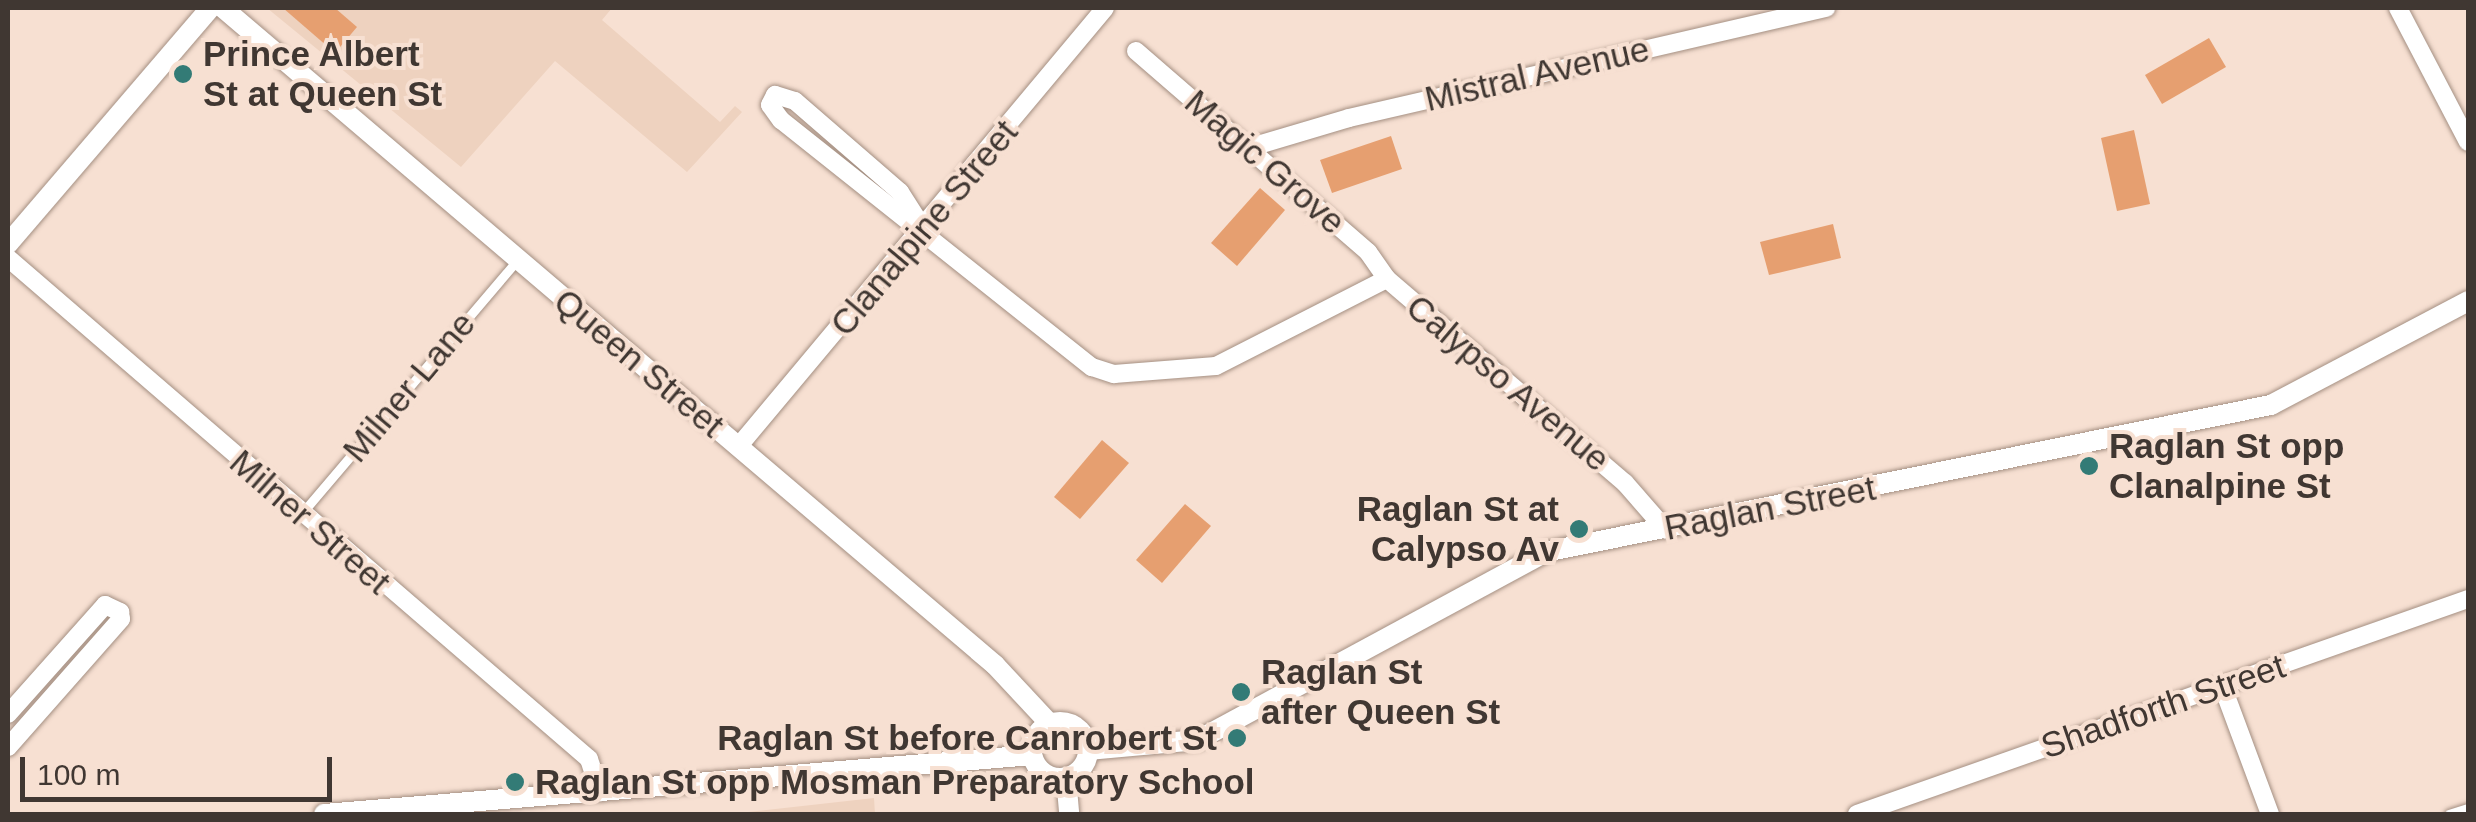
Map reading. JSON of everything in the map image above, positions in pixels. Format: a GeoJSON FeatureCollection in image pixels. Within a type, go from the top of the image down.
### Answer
{"type":"FeatureCollection","features":[{"type":"Feature","properties":{"kind":"street"},"geometry":{"type":"LineString","coordinates":[[8,244],[210,8]]}},
{"type":"Feature","properties":{"kind":"street","name":"Queen Street"},"geometry":{"type":"LineString","coordinates":[[223,8],[1017,684],[1050,724]]}},
{"type":"Feature","properties":{"kind":"street","name":"Clanalpine Street"},"geometry":{"type":"LineString","coordinates":[[738,446],[1106,8]]}},
{"type":"Feature","properties":{"kind":"street","name":"Mistral Avenue"},"geometry":{"type":"LineString","coordinates":[[1248,148],[1349,118],[1827,8]]}},
{"type":"Feature","properties":{"kind":"street"},"geometry":{"type":"LineString","coordinates":[[2398,8],[2468,142]]}},
{"type":"Feature","properties":{"kind":"street","name":"Magic Grove"},"geometry":{"type":"LineString","coordinates":[[1136,51],[1368,252],[1387,279]]}},
{"type":"Feature","properties":{"kind":"street","name":"Calypso Avenue"},"geometry":{"type":"LineString","coordinates":[[924,228],[900,192],[794,102],[775,95],[770,105],[781,120],[893,214],[924,228],[1084,362],[1114,374],[1216,366],[1387,279],[1625,483],[1666,530]]}},
{"type":"Feature","properties":{"kind":"street","name":"Milner Street"},"geometry":{"type":"LineString","coordinates":[[8,258],[300,515],[588,759],[600,792]]}},
{"type":"Feature","properties":{"kind":"street","name":"Raglan Street"},"geometry":{"type":"LineString","coordinates":[[1088,750],[1198,740],[1522,560],[2271,405],[2468,300]]}},
{"type":"Feature","properties":{"kind":"street","name":"Shadforth Street"},"geometry":{"type":"LineString","coordinates":[[1857,814],[2468,599]]}},
{"type":"Feature","properties":{"kind":"street"},"geometry":{"type":"LineString","coordinates":[[8,714],[111,604],[121,619],[8,747]]}},
{"type":"Feature","properties":{"kind":"street"},"geometry":{"type":"LineString","coordinates":[[2222,685],[2270,814]]}},
{"type":"Feature","properties":{"kind":"street"},"geometry":{"type":"LineString","coordinates":[[30,689],[46,703]]}},
{"type":"Feature","properties":{"kind":"street"},"geometry":{"type":"LineString","coordinates":[[1050,724],[1076,727],[1088,750],[1080,769],[1066,777],[1042,771],[1032,755],[1037,733],[1050,724]]}},
{"type":"Feature","properties":{"kind":"street"},"geometry":{"type":"LineString","coordinates":[[324,814],[1032,755]]}},
{"type":"Feature","properties":{"kind":"street"},"geometry":{"type":"LineString","coordinates":[[1066,777],[1069,814]]}},
{"type":"Feature","properties":{"kind":"lane","name":"Milner Lane"},"geometry":{"type":"LineString","coordinates":[[300,515],[518,259]]}},
{"type":"Feature","properties":{"kind":"lane"},"geometry":{"type":"LineString","coordinates":[[2449,814],[2468,808]]}},
{"type":"Feature","properties":{"kind":"shaded area"},"geometry":{"type":"Polygon","coordinates":[[[267,8],[612,8],[602,20],[720,122],[735,106],[742,112],[687,172],[555,61],[461,167],[267,8]]]}},
{"type":"Feature","properties":{"kind":"shaded area"},"geometry":{"type":"Polygon","coordinates":[[[283,8],[335,8],[357,27],[335,53],[283,8]]]}},
{"type":"Feature","properties":{"kind":"shaded area"},"geometry":{"type":"Polygon","coordinates":[[[2209,38],[2226,67],[2162,104],[2145,75],[2209,38]]]}},
{"type":"Feature","properties":{"kind":"shaded area"},"geometry":{"type":"Polygon","coordinates":[[[2134,130],[2150,204],[2117,211],[2101,138],[2134,130]]]}},
{"type":"Feature","properties":{"kind":"shaded area"},"geometry":{"type":"Polygon","coordinates":[[[1391,136],[1402,169],[1332,193],[1320,160],[1391,136]]]}},
{"type":"Feature","properties":{"kind":"shaded area"},"geometry":{"type":"Polygon","coordinates":[[[1260,188],[1285,210],[1237,266],[1211,243],[1260,188]]]}},
{"type":"Feature","properties":{"kind":"shaded area"},"geometry":{"type":"Polygon","coordinates":[[[1833,224],[1841,258],[1769,275],[1760,242],[1833,224]]]}},
{"type":"Feature","properties":{"kind":"shaded area"},"geometry":{"type":"Polygon","coordinates":[[[1102,440],[1129,463],[1080,519],[1054,497],[1102,440]]]}},
{"type":"Feature","properties":{"kind":"shaded area"},"geometry":{"type":"Polygon","coordinates":[[[1185,504],[1211,526],[1162,583],[1136,560],[1185,504]]]}},
{"type":"Feature","properties":{"kind":"shaded area"},"geometry":{"type":"Polygon","coordinates":[[[874,798],[875,814],[748,814],[748,812],[874,798]]]}},
{"type":"Feature","properties":{"kind":"place","name":"Prince Albert St at Queen St"},"geometry":{"type":"Point","coordinates":[183,74]}},
{"type":"Feature","properties":{"kind":"place","name":"Raglan St opp Clanalpine St"},"geometry":{"type":"Point","coordinates":[2089,466]}},
{"type":"Feature","properties":{"kind":"place","name":"Raglan St at Calypso Av"},"geometry":{"type":"Point","coordinates":[1579,529]}},
{"type":"Feature","properties":{"kind":"place","name":"Raglan St after Queen St"},"geometry":{"type":"Point","coordinates":[1241,692]}},
{"type":"Feature","properties":{"kind":"place","name":"Raglan St before Canrobert St"},"geometry":{"type":"Point","coordinates":[1237,738]}},
{"type":"Feature","properties":{"kind":"place","name":"Raglan St opp Mosman Preparatory School"},"geometry":{"type":"Point","coordinates":[515,782]}}]}
